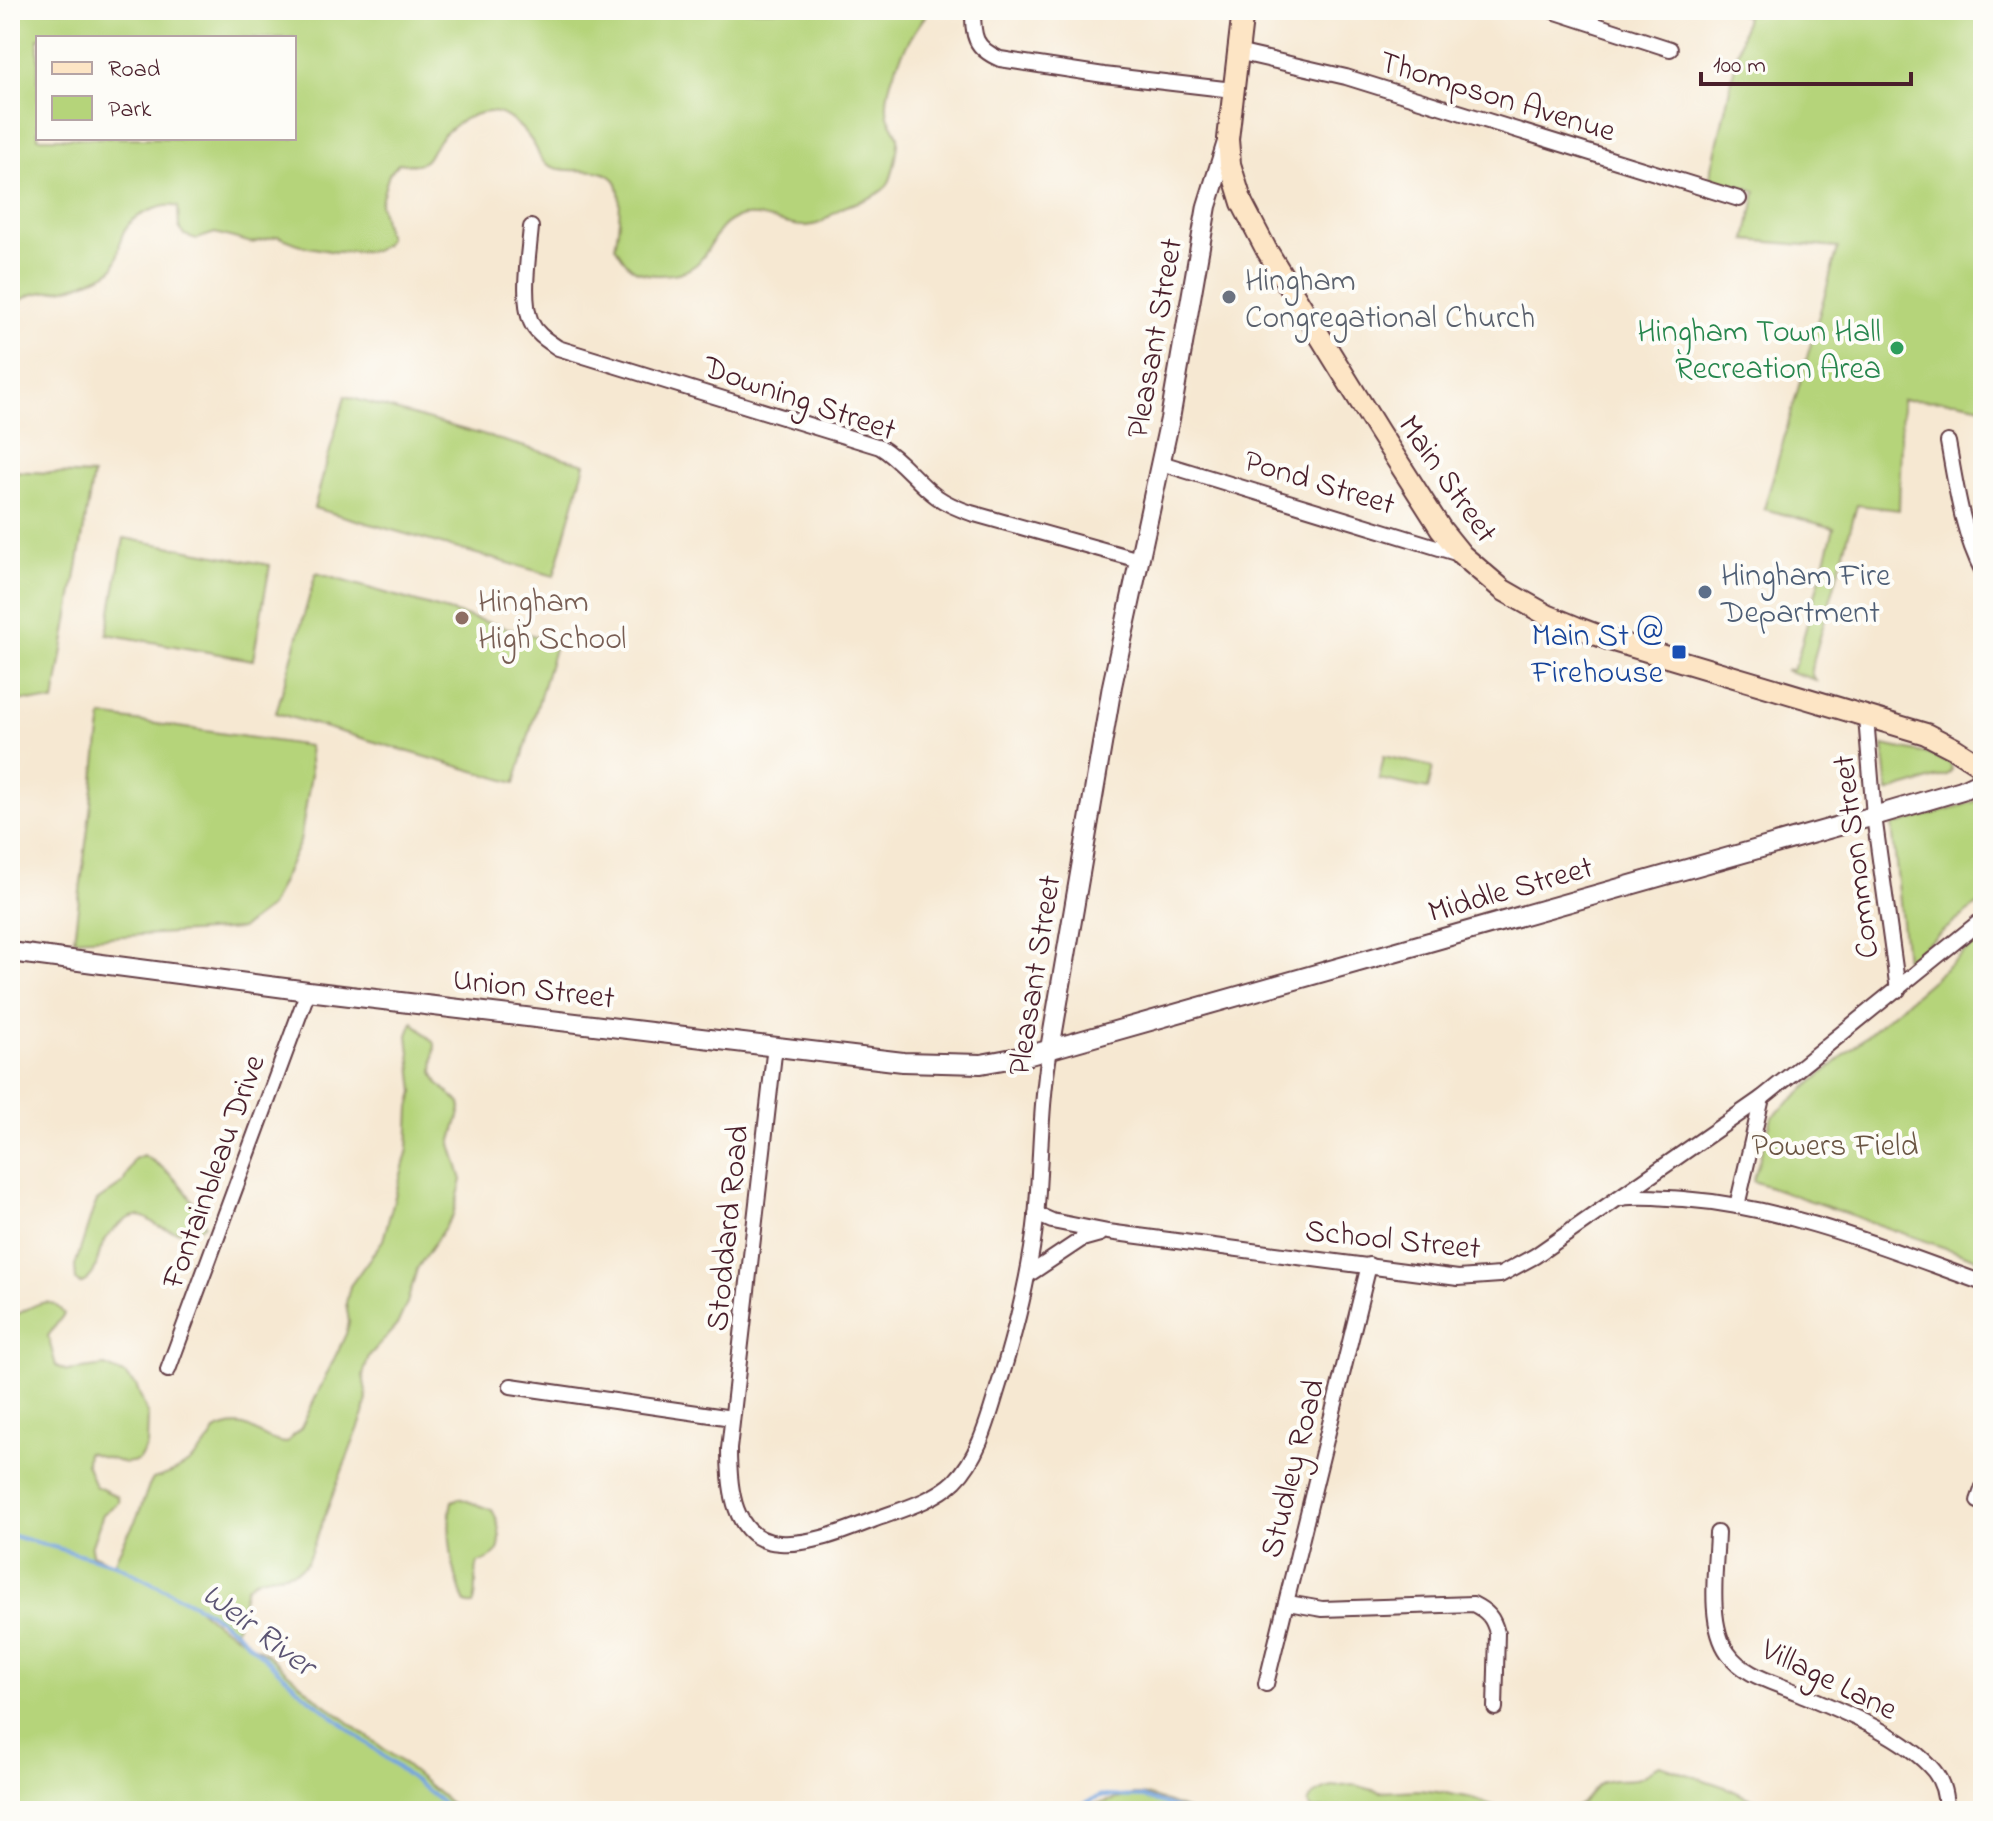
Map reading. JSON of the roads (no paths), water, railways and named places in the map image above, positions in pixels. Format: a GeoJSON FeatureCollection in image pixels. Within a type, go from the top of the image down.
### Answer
{"type":"FeatureCollection","features":[{"type":"Feature","properties":{"kind":"main road","name":"Main Street"},"geometry":{"type":"LineString","coordinates":[[1243,10],[1228,139],[1235,182],[1253,226],[1431,515],[1462,555],[1503,590],[1561,621],[1613,641],[1938,739],[1983,767]]}},
{"type":"Feature","properties":{"kind":"street"},"geometry":{"type":"LineString","coordinates":[[973,10],[973,30],[977,40],[987,53],[1000,59],[1233,90]]}},
{"type":"Feature","properties":{"kind":"street"},"geometry":{"type":"LineString","coordinates":[[1550,10],[1670,49]]}},
{"type":"Feature","properties":{"kind":"street","name":"Thompson Avenue"},"geometry":{"type":"LineString","coordinates":[[1237,52],[1346,77],[1739,199]]}},
{"type":"Feature","properties":{"kind":"street","name":"Pleasant Street"},"geometry":{"type":"LineString","coordinates":[[732,1418],[729,1475],[734,1506],[747,1530],[762,1539],[786,1544],[820,1538],[944,1490],[960,1475],[981,1438],[1008,1355],[1028,1275],[1050,1049],[1112,686],[1161,463],[1207,206],[1228,139]]}},
{"type":"Feature","properties":{"kind":"street","name":"Downing Street"},"geometry":{"type":"LineString","coordinates":[[531,227],[527,290],[529,319],[536,330],[558,348],[880,447],[904,463],[935,496],[949,505],[995,521],[1139,560]]}},
{"type":"Feature","properties":{"kind":"street"},"geometry":{"type":"LineString","coordinates":[[1948,442],[1969,540],[1983,572]]}},
{"type":"Feature","properties":{"kind":"street","name":"Pond Street"},"geometry":{"type":"LineString","coordinates":[[1161,463],[1462,555]]}},
{"type":"Feature","properties":{"kind":"street","name":"Common Street"},"geometry":{"type":"LineString","coordinates":[[1866,717],[1874,816],[1898,990]]}},
{"type":"Feature","properties":{"kind":"street","name":"Middle Street"},"geometry":{"type":"LineString","coordinates":[[1050,1049],[1874,816],[1962,790],[1983,780]]}},
{"type":"Feature","properties":{"kind":"street","name":"School Street"},"geometry":{"type":"LineString","coordinates":[[1036,1214],[1052,1221],[1108,1232],[1458,1278],[1500,1275],[1535,1256],[1762,1098],[1983,919]]}},
{"type":"Feature","properties":{"kind":"street","name":"Union Street"},"geometry":{"type":"LineString","coordinates":[[10,952],[903,1062],[952,1065],[1004,1061],[1050,1049]]}},
{"type":"Feature","properties":{"kind":"street","name":"Fontainbleau Drive"},"geometry":{"type":"LineString","coordinates":[[168,1370],[308,991]]}},
{"type":"Feature","properties":{"kind":"street","name":"Stoddard Road"},"geometry":{"type":"LineString","coordinates":[[732,1418],[775,1045]]}},
{"type":"Feature","properties":{"kind":"street"},"geometry":{"type":"LineString","coordinates":[[1737,1206],[1762,1098]]}},
{"type":"Feature","properties":{"kind":"street"},"geometry":{"type":"LineString","coordinates":[[1618,1199],[1652,1197],[1737,1206],[1822,1228],[1983,1283]]}},
{"type":"Feature","properties":{"kind":"street","name":"School Street"},"geometry":{"type":"LineString","coordinates":[[1028,1275],[1082,1239],[1108,1232]]}},
{"type":"Feature","properties":{"kind":"street","name":"Studley Road"},"geometry":{"type":"LineString","coordinates":[[1266,1684],[1369,1265]]}},
{"type":"Feature","properties":{"kind":"street"},"geometry":{"type":"LineString","coordinates":[[511,1386],[732,1418]]}},
{"type":"Feature","properties":{"kind":"street","name":"Village Lane"},"geometry":{"type":"LineString","coordinates":[[1717,1533],[1716,1621],[1727,1653],[1749,1672],[1862,1722],[1912,1752],[1935,1772],[1943,1787],[1946,1811]]}},
{"type":"Feature","properties":{"kind":"street"},"geometry":{"type":"LineString","coordinates":[[1288,1603],[1322,1609],[1473,1604],[1485,1610],[1494,1621],[1497,1633],[1495,1708]]}},
{"type":"Feature","properties":{"kind":"waterway","name":"Weir River"},"geometry":{"type":"LineString","coordinates":[[10,1535],[115,1564],[207,1611],[235,1631],[303,1693],[453,1811]]}},
{"type":"Feature","properties":{"kind":"waterway","name":"Weir River"},"geometry":{"type":"LineString","coordinates":[[1067,1811],[1100,1796],[1144,1797],[1183,1811]]}},
{"type":"Feature","properties":{"kind":"place","name":"Hingham Congregational Church"},"geometry":{"type":"Point","coordinates":[1229,297]}},
{"type":"Feature","properties":{"kind":"place","name":"Hingham Town Hall Recreation Area"},"geometry":{"type":"Point","coordinates":[1897,348]}},
{"type":"Feature","properties":{"kind":"place","name":"Hingham Fire Department"},"geometry":{"type":"Point","coordinates":[1705,592]}},
{"type":"Feature","properties":{"kind":"place","name":"Hingham High School"},"geometry":{"type":"Point","coordinates":[462,618]}},
{"type":"Feature","properties":{"kind":"place","name":"Main St @ Firehouse"},"geometry":{"type":"Point","coordinates":[1679,652]}},
{"type":"Feature","properties":{"kind":"park label","name":"Powers Field"},"geometry":{"type":"Point","coordinates":[1835,1144]}}]}
